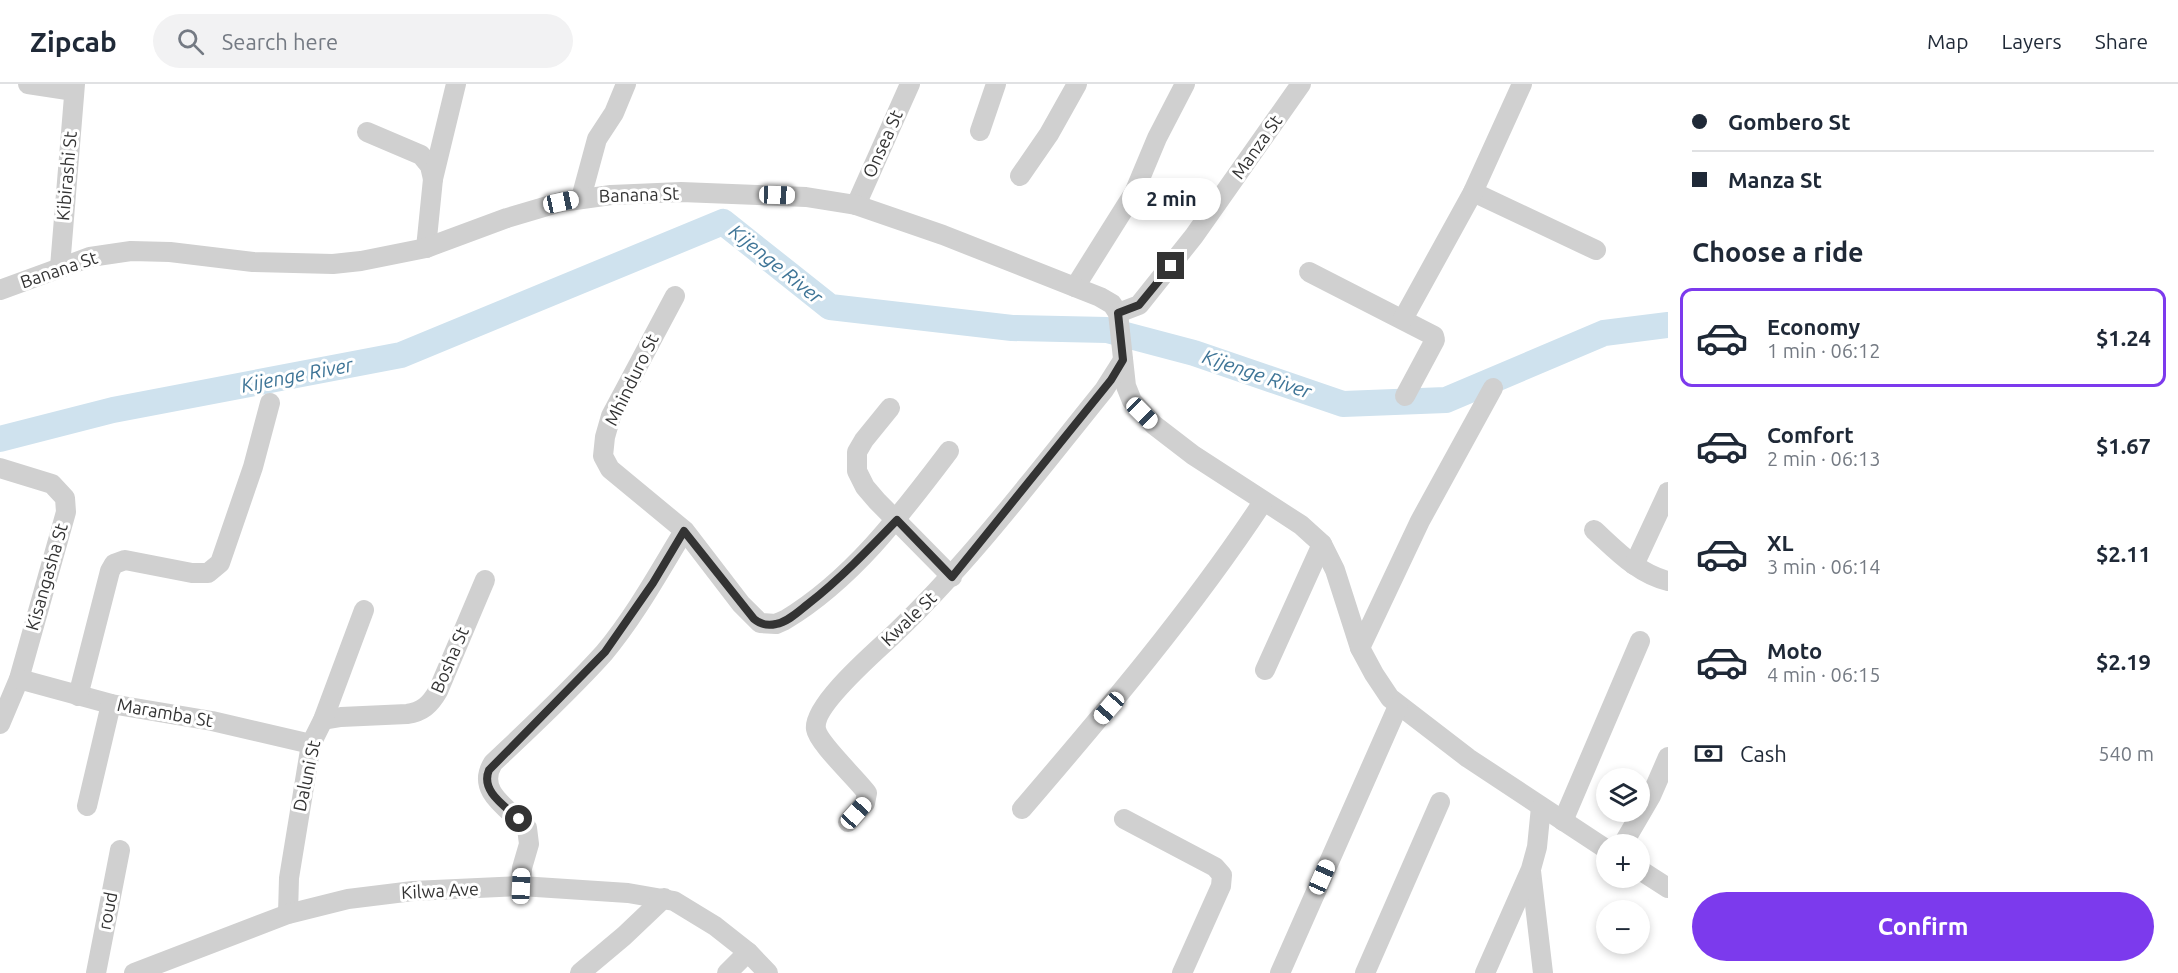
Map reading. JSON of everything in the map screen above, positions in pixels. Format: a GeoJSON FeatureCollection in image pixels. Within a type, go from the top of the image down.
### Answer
{"type":"FeatureCollection","features":[{"type":"Feature","properties":{"kind":"street"},"geometry":{"type":"LineString","coordinates":[[28,84],[75,88]]}},
{"type":"Feature","properties":{"kind":"street"},"geometry":{"type":"LineString","coordinates":[[426,248],[433,179],[456,84]]}},
{"type":"Feature","properties":{"kind":"street"},"geometry":{"type":"LineString","coordinates":[[580,198],[597,139],[614,113],[626,84]]}},
{"type":"Feature","properties":{"kind":"street","name":"Onsea St"},"geometry":{"type":"LineString","coordinates":[[856,205],[910,84]]}},
{"type":"Feature","properties":{"kind":"street"},"geometry":{"type":"LineString","coordinates":[[980,131],[996,84]]}},
{"type":"Feature","properties":{"kind":"street"},"geometry":{"type":"LineString","coordinates":[[1020,176],[1049,134],[1077,84]]}},
{"type":"Feature","properties":{"kind":"street"},"geometry":{"type":"LineString","coordinates":[[1075,287],[1134,193],[1157,138],[1185,84]]}},
{"type":"Feature","properties":{"kind":"street","name":"Manza St"},"geometry":{"type":"LineString","coordinates":[[1118,317],[1133,309],[1147,295],[1194,236],[1301,84]]}},
{"type":"Feature","properties":{"kind":"street"},"geometry":{"type":"LineString","coordinates":[[1403,319],[1473,192],[1522,84]]}},
{"type":"Feature","properties":{"kind":"street","name":"Kibirashi St"},"geometry":{"type":"LineString","coordinates":[[60,267],[75,88]]}},
{"type":"Feature","properties":{"kind":"street"},"geometry":{"type":"LineString","coordinates":[[367,132],[422,155],[430,166],[433,179]]}},
{"type":"Feature","properties":{"kind":"street","name":"Banana St"},"geometry":{"type":"LineString","coordinates":[[0,290],[90,257],[131,251],[180,253],[253,262],[333,264],[383,258],[426,248],[538,208],[580,198],[632,193],[681,192],[806,196],[856,205],[911,223],[1075,287],[1112,304],[1118,317]]}},
{"type":"Feature","properties":{"kind":"street"},"geometry":{"type":"LineString","coordinates":[[1473,192],[1596,250]]}},
{"type":"Feature","properties":{"kind":"street"},"geometry":{"type":"LineString","coordinates":[[1309,272],[1434,336],[1435,340],[1405,396]]}},
{"type":"Feature","properties":{"kind":"street","name":"Mhinduro St"},"geometry":{"type":"LineString","coordinates":[[675,296],[611,416],[603,456],[610,469],[684,531],[759,623],[776,624],[795,615],[834,583],[897,520],[949,451]]}},
{"type":"Feature","properties":{"kind":"street"},"geometry":{"type":"LineString","coordinates":[[1118,317],[1126,386],[1132,401],[1148,419],[1192,455],[1301,525],[1322,544],[1335,570],[1360,648],[1382,687],[1398,706],[1468,758],[1596,842]]}},
{"type":"Feature","properties":{"kind":"street","name":"Kwale St"},"geometry":{"type":"LineString","coordinates":[[848,822],[865,803],[867,794],[821,740],[816,730],[819,712],[848,679],[952,577],[1104,390],[1122,353]]}},
{"type":"Feature","properties":{"kind":"street"},"geometry":{"type":"LineString","coordinates":[[1360,648],[1420,521],[1493,388]]}},
{"type":"Feature","properties":{"kind":"street"},"geometry":{"type":"LineString","coordinates":[[78,696],[114,564],[125,560],[192,573],[208,573],[220,563],[253,467],[270,404]]}},
{"type":"Feature","properties":{"kind":"street"},"geometry":{"type":"LineString","coordinates":[[890,408],[857,452],[857,471],[865,487],[952,577]]}},
{"type":"Feature","properties":{"kind":"street","name":"Kisangasha St"},"geometry":{"type":"LineString","coordinates":[[0,468],[52,484],[65,498],[66,512],[18,679],[0,724]]}},
{"type":"Feature","properties":{"kind":"street"},"geometry":{"type":"LineString","coordinates":[[1634,565],[1668,492]]}},
{"type":"Feature","properties":{"kind":"street"},"geometry":{"type":"LineString","coordinates":[[1022,809],[1109,708],[1195,600],[1263,502]]}},
{"type":"Feature","properties":{"kind":"street"},"geometry":{"type":"LineString","coordinates":[[1593,530],[1634,565],[1650,575],[1668,581]]}},
{"type":"Feature","properties":{"kind":"street"},"geometry":{"type":"LineString","coordinates":[[521,886],[522,868],[530,836],[527,828],[491,792],[487,785],[489,770],[605,652],[647,591],[684,531]]}},
{"type":"Feature","properties":{"kind":"street"},"geometry":{"type":"LineString","coordinates":[[1265,670],[1322,544]]}},
{"type":"Feature","properties":{"kind":"street","name":"Bosha St"},"geometry":{"type":"LineString","coordinates":[[323,720],[406,714],[425,708],[438,691],[485,580]]}},
{"type":"Feature","properties":{"kind":"street","name":"Daluni St"},"geometry":{"type":"LineString","coordinates":[[288,914],[289,878],[311,744],[323,720],[364,610]]}},
{"type":"Feature","properties":{"kind":"street"},"geometry":{"type":"LineString","coordinates":[[1563,820],[1640,641]]}},
{"type":"Feature","properties":{"kind":"street","name":"Maramba St"},"geometry":{"type":"LineString","coordinates":[[18,679],[111,704],[212,721],[311,744]]}},
{"type":"Feature","properties":{"kind":"street"},"geometry":{"type":"LineString","coordinates":[[87,806],[111,704]]}},
{"type":"Feature","properties":{"kind":"street"},"geometry":{"type":"LineString","coordinates":[[1280,973],[1398,706]]}},
{"type":"Feature","properties":{"kind":"street"},"geometry":{"type":"LineString","coordinates":[[1629,834],[1651,796],[1668,757]]}},
{"type":"Feature","properties":{"kind":"street"},"geometry":{"type":"LineString","coordinates":[[1365,973],[1440,802]]}},
{"type":"Feature","properties":{"kind":"street"},"geometry":{"type":"LineString","coordinates":[[1485,973],[1531,869],[1537,847],[1541,807]]}},
{"type":"Feature","properties":{"kind":"street"},"geometry":{"type":"LineString","coordinates":[[1124,819],[1215,867],[1222,875],[1221,886],[1182,973]]}},
{"type":"Feature","properties":{"kind":"street","name":"roud"},"geometry":{"type":"LineString","coordinates":[[96,973],[120,850]]}},
{"type":"Feature","properties":{"kind":"street"},"geometry":{"type":"LineString","coordinates":[[1531,869],[1543,973]]}},
{"type":"Feature","properties":{"kind":"street"},"geometry":{"type":"LineString","coordinates":[[1650,876],[1668,888]]}},
{"type":"Feature","properties":{"kind":"street","name":"Kilwa Ave"},"geometry":{"type":"LineString","coordinates":[[134,973],[288,914],[348,899],[413,891],[521,886],[628,893],[674,901],[716,926],[748,952],[768,973]]}},
{"type":"Feature","properties":{"kind":"street"},"geometry":{"type":"LineString","coordinates":[[580,973],[664,898]]}},
{"type":"Feature","properties":{"kind":"street"},"geometry":{"type":"LineString","coordinates":[[727,973],[748,952]]}},
{"type":"Feature","properties":{"kind":"waterway","name":"Kijenge River"},"geometry":{"type":"LineString","coordinates":[[0,439],[113,410],[401,355],[723,222],[830,307],[1012,328],[1107,330],[1194,353],[1343,404],[1446,400],[1604,333],[1668,325]]}},
{"type":"Feature","properties":{"kind":"route"},"geometry":{"type":"LineString","coordinates":[[519,819],[495,797],[487,785],[487,776],[493,763],[605,652],[653,583],[684,531],[741,604],[759,623],[776,624],[795,615],[834,583],[897,520],[952,577],[1111,380],[1123,360],[1118,313],[1139,305],[1171,266]]}}]}
